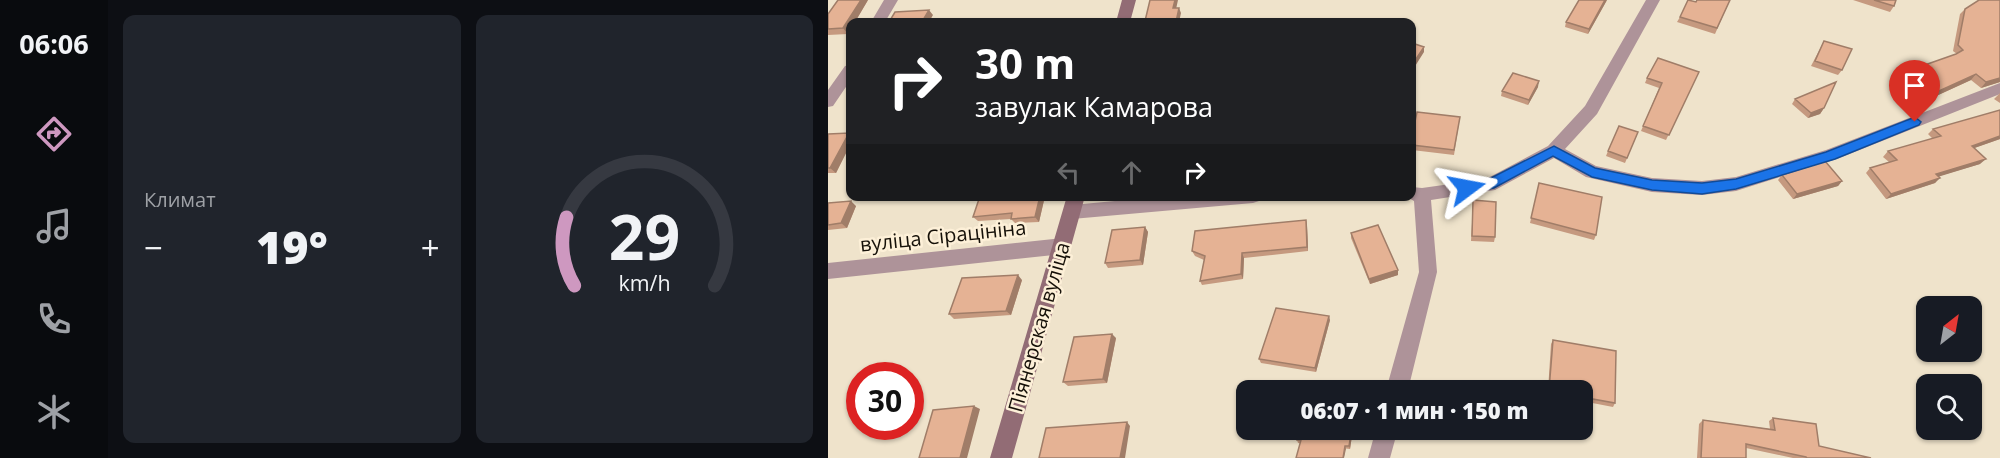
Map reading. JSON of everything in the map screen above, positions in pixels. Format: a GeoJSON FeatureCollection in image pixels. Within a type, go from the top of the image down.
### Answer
{"type":"FeatureCollection","features":[{"type":"Feature","properties":{"kind":"street"},"geometry":{"type":"LineString","coordinates":[[880,18],[891,0]]}},
{"type":"Feature","properties":{"kind":"street"},"geometry":{"type":"LineString","coordinates":[[1124,18],[1129,0]]}},
{"type":"Feature","properties":{"kind":"street"},"geometry":{"type":"LineString","coordinates":[[1400,380],[1428,272],[1417,195],[1489,185],[1554,150],[1591,110],[1653,0]]}},
{"type":"Feature","properties":{"kind":"street"},"geometry":{"type":"LineString","coordinates":[[828,102],[846,76]]}},
{"type":"Feature","properties":{"kind":"street"},"geometry":{"type":"LineString","coordinates":[[1554,150],[1592,172],[1652,185],[1702,188],[1736,184],[1830,156],[2000,88]]}},
{"type":"Feature","properties":{"kind":"street"},"geometry":{"type":"LineString","coordinates":[[1074,204],[1141,201]]}},
{"type":"Feature","properties":{"kind":"street","name":"Піянерская вуліца"},"geometry":{"type":"LineString","coordinates":[[1001,458],[1074,204]]}},
{"type":"Feature","properties":{"kind":"street","name":"вуліца Сірацініна"},"geometry":{"type":"LineString","coordinates":[[828,271],[1063,246]]}},
{"type":"Feature","properties":{"kind":"street"},"geometry":{"type":"LineString","coordinates":[[1382,457],[1385,440]]}},
{"type":"Feature","properties":{"kind":"building"},"geometry":{"type":"Polygon","coordinates":[[[838,0],[861,0],[849,18],[846,18],[843,28],[828,29],[828,14],[838,0]]]}},
{"type":"Feature","properties":{"kind":"building"},"geometry":{"type":"Polygon","coordinates":[[[1150,0],[1175,0],[1173,8],[1179,8],[1177,18],[1146,18],[1150,0]]]}},
{"type":"Feature","properties":{"kind":"building"},"geometry":{"type":"Polygon","coordinates":[[[1579,0],[1605,0],[1589,29],[1566,22],[1579,0]]]}},
{"type":"Feature","properties":{"kind":"building"},"geometry":{"type":"Polygon","coordinates":[[[1688,0],[1696,2],[1697,0],[1730,0],[1717,28],[1680,17],[1688,0]]]}},
{"type":"Feature","properties":{"kind":"building"},"geometry":{"type":"Polygon","coordinates":[[[1874,0],[1896,0],[1894,6],[1874,0]]]}},
{"type":"Feature","properties":{"kind":"building"},"geometry":{"type":"Polygon","coordinates":[[[1979,0],[2000,0],[2000,78],[1986,82],[1976,74],[1928,96],[1899,74],[1963,50],[1958,45],[1965,9],[1979,0]]]}},
{"type":"Feature","properties":{"kind":"building"},"geometry":{"type":"Polygon","coordinates":[[[929,10],[924,18],[891,18],[895,12],[929,10]]]}},
{"type":"Feature","properties":{"kind":"building"},"geometry":{"type":"Polygon","coordinates":[[[1824,41],[1852,49],[1842,70],[1815,61],[1824,41]]]}},
{"type":"Feature","properties":{"kind":"building"},"geometry":{"type":"Polygon","coordinates":[[[1416,44],[1424,47],[1416,59],[1416,44]]]}},
{"type":"Feature","properties":{"kind":"building"},"geometry":{"type":"Polygon","coordinates":[[[1658,58],[1699,72],[1669,135],[1643,126],[1662,83],[1647,78],[1658,58]]]}},
{"type":"Feature","properties":{"kind":"building"},"geometry":{"type":"Polygon","coordinates":[[[1513,73],[1539,81],[1529,100],[1502,91],[1513,73]]]}},
{"type":"Feature","properties":{"kind":"building"},"geometry":{"type":"Polygon","coordinates":[[[1836,82],[1824,108],[1811,113],[1795,99],[1836,82]]]}},
{"type":"Feature","properties":{"kind":"building"},"geometry":{"type":"Polygon","coordinates":[[[2000,110],[2000,136],[1972,146],[1986,159],[1936,174],[1940,178],[1891,194],[1870,168],[1897,160],[1888,151],[1941,136],[1933,129],[2000,110]]]}},
{"type":"Feature","properties":{"kind":"building"},"geometry":{"type":"Polygon","coordinates":[[[1417,112],[1460,117],[1454,150],[1416,145],[1417,112]]]}},
{"type":"Feature","properties":{"kind":"building"},"geometry":{"type":"Polygon","coordinates":[[[1619,126],[1638,132],[1627,158],[1608,151],[1619,126]]]}},
{"type":"Feature","properties":{"kind":"building"},"geometry":{"type":"Polygon","coordinates":[[[846,133],[846,139],[830,168],[828,168],[828,134],[846,133]]]}},
{"type":"Feature","properties":{"kind":"building"},"geometry":{"type":"Polygon","coordinates":[[[1825,161],[1842,181],[1797,194],[1782,175],[1825,161]]]}},
{"type":"Feature","properties":{"kind":"building"},"geometry":{"type":"Polygon","coordinates":[[[1539,183],[1602,197],[1596,235],[1531,218],[1539,183]]]}},
{"type":"Feature","properties":{"kind":"building"},"geometry":{"type":"Polygon","coordinates":[[[1473,200],[1496,202],[1495,237],[1472,236],[1473,200]]]}},
{"type":"Feature","properties":{"kind":"building"},"geometry":{"type":"Polygon","coordinates":[[[851,201],[841,223],[828,225],[828,203],[851,201]]]}},
{"type":"Feature","properties":{"kind":"building"},"geometry":{"type":"Polygon","coordinates":[[[978,201],[1039,201],[1035,217],[1011,219],[1012,213],[973,217],[978,201]]]}},
{"type":"Feature","properties":{"kind":"building"},"geometry":{"type":"Polygon","coordinates":[[[1306,220],[1307,247],[1242,253],[1241,274],[1200,281],[1205,256],[1192,251],[1195,231],[1306,220]]]}},
{"type":"Feature","properties":{"kind":"building"},"geometry":{"type":"Polygon","coordinates":[[[1378,225],[1398,270],[1369,279],[1351,233],[1378,225]]]}},
{"type":"Feature","properties":{"kind":"building"},"geometry":{"type":"Polygon","coordinates":[[[1145,227],[1140,260],[1105,263],[1112,230],[1145,227]]]}},
{"type":"Feature","properties":{"kind":"building"},"geometry":{"type":"Polygon","coordinates":[[[1018,275],[1006,311],[949,314],[962,278],[1018,275]]]}},
{"type":"Feature","properties":{"kind":"building"},"geometry":{"type":"Polygon","coordinates":[[[1276,308],[1329,316],[1315,368],[1259,359],[1276,308]]]}},
{"type":"Feature","properties":{"kind":"building"},"geometry":{"type":"Polygon","coordinates":[[[1112,334],[1103,379],[1063,382],[1074,337],[1112,334]]]}},
{"type":"Feature","properties":{"kind":"building"},"geometry":{"type":"Polygon","coordinates":[[[1553,340],[1616,351],[1615,403],[1593,399],[1593,380],[1550,380],[1553,340]]]}},
{"type":"Feature","properties":{"kind":"building"},"geometry":{"type":"Polygon","coordinates":[[[974,406],[960,458],[919,458],[933,410],[974,406]]]}},
{"type":"Feature","properties":{"kind":"building"},"geometry":{"type":"Polygon","coordinates":[[[1773,418],[1816,424],[1819,446],[1871,458],[1807,458],[1746,444],[1746,458],[1701,458],[1703,420],[1775,430],[1773,418]]]}},
{"type":"Feature","properties":{"kind":"building"},"geometry":{"type":"Polygon","coordinates":[[[1127,422],[1120,458],[1039,458],[1046,428],[1127,422]]]}},
{"type":"Feature","properties":{"kind":"building"},"geometry":{"type":"Polygon","coordinates":[[[1301,440],[1350,440],[1349,446],[1345,446],[1343,458],[1296,458],[1301,440]]]}},
{"type":"Feature","properties":{"kind":"route"},"geometry":{"type":"LineString","coordinates":[[1467,188],[1489,185],[1554,150],[1592,172],[1652,185],[1702,188],[1736,184],[1830,156],[1915,122]]}}]}
